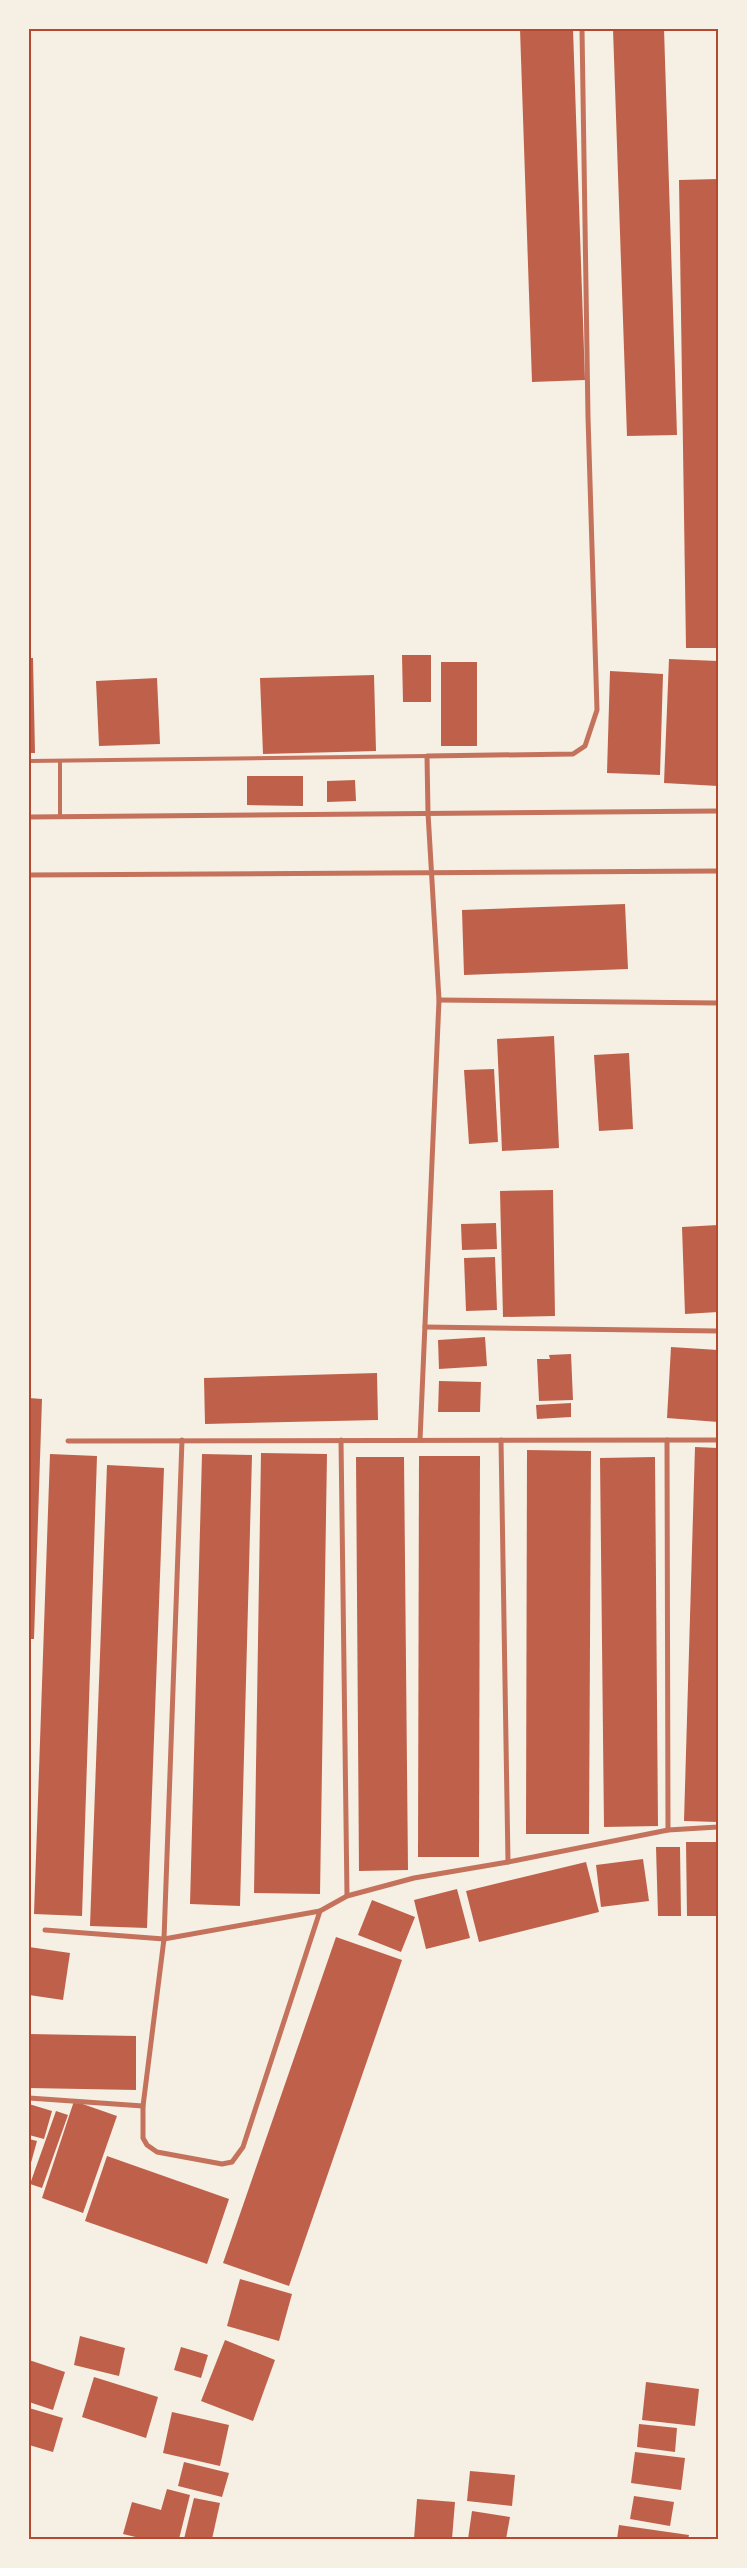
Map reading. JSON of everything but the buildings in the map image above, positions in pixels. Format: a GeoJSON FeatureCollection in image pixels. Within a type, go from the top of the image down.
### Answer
{"type":"FeatureCollection","features":[{"type":"Feature","properties":{"kind":"street"},"geometry":{"type":"LineString","coordinates":[[420,1440],[438,1000],[428,813],[427,756],[573,754],[585,746],[597,710],[588,417],[582,29]]}},
{"type":"Feature","properties":{"kind":"street"},"geometry":{"type":"LineString","coordinates":[[29,817],[718,811]]}},
{"type":"Feature","properties":{"kind":"street"},"geometry":{"type":"LineString","coordinates":[[29,875],[718,871]]}},
{"type":"Feature","properties":{"kind":"street"},"geometry":{"type":"LineString","coordinates":[[438,1000],[718,1003]]}},
{"type":"Feature","properties":{"kind":"street"},"geometry":{"type":"LineString","coordinates":[[426,1327],[718,1331]]}},
{"type":"Feature","properties":{"kind":"street"},"geometry":{"type":"LineString","coordinates":[[68,1440],[718,1440]]}},
{"type":"Feature","properties":{"kind":"street"},"geometry":{"type":"LineString","coordinates":[[182,1440],[164,1940],[143,2106],[143,2138],[147,2145],[157,2152],[222,2164],[232,2162],[243,2147],[320,1911]]}},
{"type":"Feature","properties":{"kind":"street"},"geometry":{"type":"LineString","coordinates":[[342,1440],[347,1896]]}},
{"type":"Feature","properties":{"kind":"street"},"geometry":{"type":"LineString","coordinates":[[501,1440],[508,1862]]}},
{"type":"Feature","properties":{"kind":"street"},"geometry":{"type":"LineString","coordinates":[[667,1440],[668,1830]]}},
{"type":"Feature","properties":{"kind":"street"},"geometry":{"type":"LineString","coordinates":[[45,1930],[164,1940],[320,1911],[347,1896],[414,1878],[508,1862],[668,1830],[718,1827]]}},
{"type":"Feature","properties":{"kind":"street"},"geometry":{"type":"LineString","coordinates":[[29,2098],[143,2106]]}},
{"type":"Feature","properties":{"kind":"lane"},"geometry":{"type":"LineString","coordinates":[[29,761],[427,756]]}},
{"type":"Feature","properties":{"kind":"lane"},"geometry":{"type":"LineString","coordinates":[[60,761],[60,817]]}}]}
